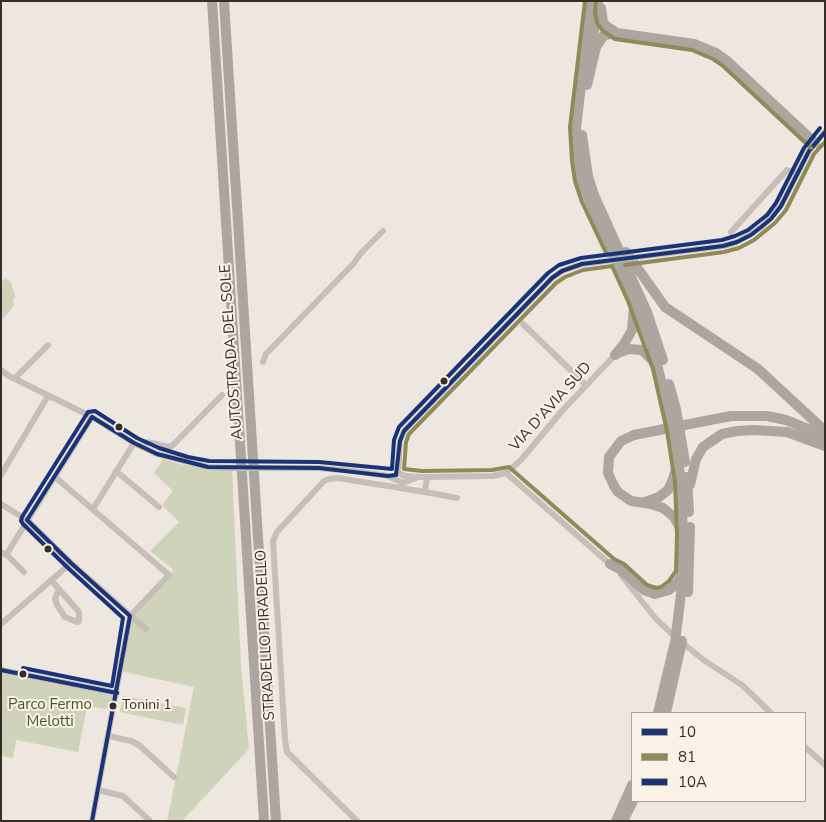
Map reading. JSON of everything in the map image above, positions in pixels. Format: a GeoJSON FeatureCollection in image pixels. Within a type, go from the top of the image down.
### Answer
{"type":"FeatureCollection","features":[{"type":"Feature","properties":{"kind":"highway","name":"AUTOSTRADA DEL SOLE"},"geometry":{"type":"LineString","coordinates":[[212,1],[264,821]]}},
{"type":"Feature","properties":{"kind":"highway","name":"AUTOSTRADA DEL SOLE"},"geometry":{"type":"LineString","coordinates":[[224,1],[276,821]]}},
{"type":"Feature","properties":{"kind":"highway"},"geometry":{"type":"LineString","coordinates":[[591,1],[578,104],[576,144],[581,179],[588,200],[616,250],[659,345],[678,418],[689,491],[690,544],[688,594],[678,663],[666,712]]}},
{"type":"Feature","properties":{"kind":"highway"},"geometry":{"type":"LineString","coordinates":[[600,1],[603,22],[617,33]]}},
{"type":"Feature","properties":{"kind":"highway"},"geometry":{"type":"LineString","coordinates":[[600,1],[583,121],[583,143],[588,176],[659,367],[681,481],[683,535],[681,594],[675,642],[658,712]]}},
{"type":"Feature","properties":{"kind":"highway"},"geometry":{"type":"LineString","coordinates":[[587,86],[596,47],[604,35],[617,33],[694,44],[716,53],[734,66],[814,143]]}},
{"type":"Feature","properties":{"kind":"highway"},"geometry":{"type":"LineString","coordinates":[[603,215],[630,258],[665,307],[758,369],[825,431]]}},
{"type":"Feature","properties":{"kind":"highway"},"geometry":{"type":"LineString","coordinates":[[615,355],[632,330],[635,314],[634,299]]}},
{"type":"Feature","properties":{"kind":"highway"},"geometry":{"type":"LineString","coordinates":[[615,355],[628,349],[642,350],[659,367]]}},
{"type":"Feature","properties":{"kind":"highway"},"geometry":{"type":"LineString","coordinates":[[683,535],[674,517],[668,512],[657,505],[632,501],[618,492],[608,473],[609,457],[621,441],[634,435],[731,416],[767,416],[786,420],[825,438]]}},
{"type":"Feature","properties":{"kind":"highway"},"geometry":{"type":"LineString","coordinates":[[689,491],[696,459],[703,447],[722,434],[754,430],[787,432],[825,446]]}},
{"type":"Feature","properties":{"kind":"highway"},"geometry":{"type":"LineString","coordinates":[[643,502],[659,497],[668,490],[678,459]]}},
{"type":"Feature","properties":{"kind":"highway"},"geometry":{"type":"LineString","coordinates":[[610,564],[620,569],[644,590],[655,594],[669,590],[678,582],[682,573]]}},
{"type":"Feature","properties":{"kind":"highway"},"geometry":{"type":"LineString","coordinates":[[616,821],[631,787]]}},
{"type":"Feature","properties":{"kind":"highway"},"geometry":{"type":"LineString","coordinates":[[624,821],[633,802]]}},
{"type":"Feature","properties":{"kind":"street"},"geometry":{"type":"LineString","coordinates":[[397,473],[400,441],[404,430],[552,278],[562,271],[582,264],[723,246],[751,235],[771,219],[814,143],[825,132]]}},
{"type":"Feature","properties":{"kind":"street"},"geometry":{"type":"LineString","coordinates":[[730,232],[787,170],[797,173]]}},
{"type":"Feature","properties":{"kind":"street"},"geometry":{"type":"LineString","coordinates":[[263,362],[266,354],[383,231]]}},
{"type":"Feature","properties":{"kind":"street"},"geometry":{"type":"LineString","coordinates":[[524,324],[586,385]]}},
{"type":"Feature","properties":{"kind":"street"},"geometry":{"type":"LineString","coordinates":[[16,378],[48,345]]}},
{"type":"Feature","properties":{"kind":"street","name":"VIA D'AVIA SUD"},"geometry":{"type":"LineString","coordinates":[[506,473],[521,460],[586,385],[615,355]]}},
{"type":"Feature","properties":{"kind":"street"},"geometry":{"type":"LineString","coordinates":[[1,370],[9,376],[92,417],[132,445],[187,463],[208,467],[233,468],[319,468],[388,476],[403,483],[425,477]]}},
{"type":"Feature","properties":{"kind":"street"},"geometry":{"type":"LineString","coordinates":[[142,447],[147,442],[169,447],[173,445],[222,395]]}},
{"type":"Feature","properties":{"kind":"street"},"geometry":{"type":"LineString","coordinates":[[1,475],[48,396]]}},
{"type":"Feature","properties":{"kind":"street"},"geometry":{"type":"LineString","coordinates":[[24,572],[4,554],[92,417]]}},
{"type":"Feature","properties":{"kind":"street"},"geometry":{"type":"LineString","coordinates":[[93,508],[132,445]]}},
{"type":"Feature","properties":{"kind":"street"},"geometry":{"type":"LineString","coordinates":[[116,471],[158,507]]}},
{"type":"Feature","properties":{"kind":"street"},"geometry":{"type":"LineString","coordinates":[[388,476],[397,473],[404,476],[425,477],[493,476],[506,473],[610,564],[656,619],[672,634]]}},
{"type":"Feature","properties":{"kind":"street"},"geometry":{"type":"LineString","coordinates":[[55,477],[169,575],[130,616],[92,821]]}},
{"type":"Feature","properties":{"kind":"street"},"geometry":{"type":"LineString","coordinates":[[425,477],[426,492],[457,498]]}},
{"type":"Feature","properties":{"kind":"street","name":"STRADELLO PIRADELLO"},"geometry":{"type":"LineString","coordinates":[[357,821],[287,752],[273,541],[278,532],[324,481],[329,478],[426,492]]}},
{"type":"Feature","properties":{"kind":"street"},"geometry":{"type":"LineString","coordinates":[[1,504],[27,520],[70,563],[146,628]]}},
{"type":"Feature","properties":{"kind":"street"},"geometry":{"type":"LineString","coordinates":[[1,624],[70,563]]}},
{"type":"Feature","properties":{"kind":"street"},"geometry":{"type":"LineString","coordinates":[[51,580],[59,589],[79,612],[79,621],[77,622],[66,617],[57,604],[55,599],[59,589]]}},
{"type":"Feature","properties":{"kind":"street"},"geometry":{"type":"LineString","coordinates":[[685,645],[705,661],[742,685],[770,712]]}},
{"type":"Feature","properties":{"kind":"street"},"geometry":{"type":"LineString","coordinates":[[1,670],[117,693]]}},
{"type":"Feature","properties":{"kind":"street"},"geometry":{"type":"LineString","coordinates":[[109,736],[132,741],[174,777]]}},
{"type":"Feature","properties":{"kind":"street"},"geometry":{"type":"LineString","coordinates":[[806,748],[825,765]]}},
{"type":"Feature","properties":{"kind":"street"},"geometry":{"type":"LineString","coordinates":[[98,790],[123,796],[150,821]]}},
{"type":"Feature","properties":{"kind":"green space"},"geometry":{"type":"Polygon","coordinates":[[[5,278],[11,282],[15,296],[13,300],[14,306],[1,321],[1,282],[5,278]]]}},
{"type":"Feature","properties":{"kind":"green space"},"geometry":{"type":"Polygon","coordinates":[[[163,459],[198,467],[232,469],[241,667],[249,749],[182,821],[167,821],[194,687],[120,671],[130,616],[174,570],[150,551],[179,522],[162,505],[173,491],[154,473],[163,459]]]}},
{"type":"Feature","properties":{"kind":"green space","name":"Parco Fermo Melotti"},"geometry":{"type":"Polygon","coordinates":[[[1,671],[114,694],[111,710],[87,706],[78,752],[16,740],[13,758],[1,756],[1,671]]]}},
{"type":"Feature","properties":{"kind":"green space"},"geometry":{"type":"Polygon","coordinates":[[[123,696],[186,708],[183,725],[120,712],[123,696]]]}},
{"type":"Feature","properties":{"kind":"transit line","name":"81"},"geometry":{"type":"LineString","coordinates":[[585,1],[570,127],[572,161],[575,181],[582,202],[607,255]]}},
{"type":"Feature","properties":{"kind":"transit line","name":"81"},"geometry":{"type":"LineString","coordinates":[[596,1],[597,23],[603,31],[615,39],[692,50],[713,59],[722,65],[811,148]]}},
{"type":"Feature","properties":{"kind":"transit line","name":"10A"},"geometry":{"type":"LineString","coordinates":[[23,668],[112,686],[123,618],[67,567],[21,521],[88,412],[95,411],[137,438],[159,448],[209,461],[319,462],[392,469],[394,440],[399,427],[548,273],[559,265],[581,258],[722,240],[748,230],[767,215],[776,203],[804,148],[820,128]]}},
{"type":"Feature","properties":{"kind":"transit line","name":"10"},"geometry":{"type":"LineString","coordinates":[[396,475],[400,441],[404,431],[552,278],[562,271],[582,264],[723,246],[751,235],[771,219],[781,206],[809,151],[825,132]]}},
{"type":"Feature","properties":{"kind":"transit line","name":"81"},"geometry":{"type":"LineString","coordinates":[[625,265],[724,252],[739,248],[754,240],[775,223],[786,210],[814,154],[825,142]]}},
{"type":"Feature","properties":{"kind":"transit line","name":"81"},"geometry":{"type":"LineString","coordinates":[[612,266],[628,301],[653,369],[667,431],[675,482],[676,571],[669,581],[656,588],[647,585],[624,564],[614,559],[509,467],[492,470],[422,471],[404,469],[406,442],[409,434],[556,283],[565,277],[583,270],[612,266]]}},
{"type":"Feature","properties":{"kind":"transit line","name":"10"},"geometry":{"type":"LineString","coordinates":[[92,417],[134,443],[157,454],[208,467],[319,468],[388,476],[396,475]]}},
{"type":"Feature","properties":{"kind":"transit line","name":"10"},"geometry":{"type":"LineString","coordinates":[[27,520],[92,417]]}},
{"type":"Feature","properties":{"kind":"transit line","name":"10"},"geometry":{"type":"LineString","coordinates":[[27,520],[130,616]]}},
{"type":"Feature","properties":{"kind":"transit line","name":"10"},"geometry":{"type":"LineString","coordinates":[[92,821],[130,616]]}},
{"type":"Feature","properties":{"kind":"transit line","name":"10"},"geometry":{"type":"LineString","coordinates":[[1,670],[117,693]]}},
{"type":"Feature","properties":{"kind":"place","name":"Tonini 1"},"geometry":{"type":"Point","coordinates":[113,706]}}]}
